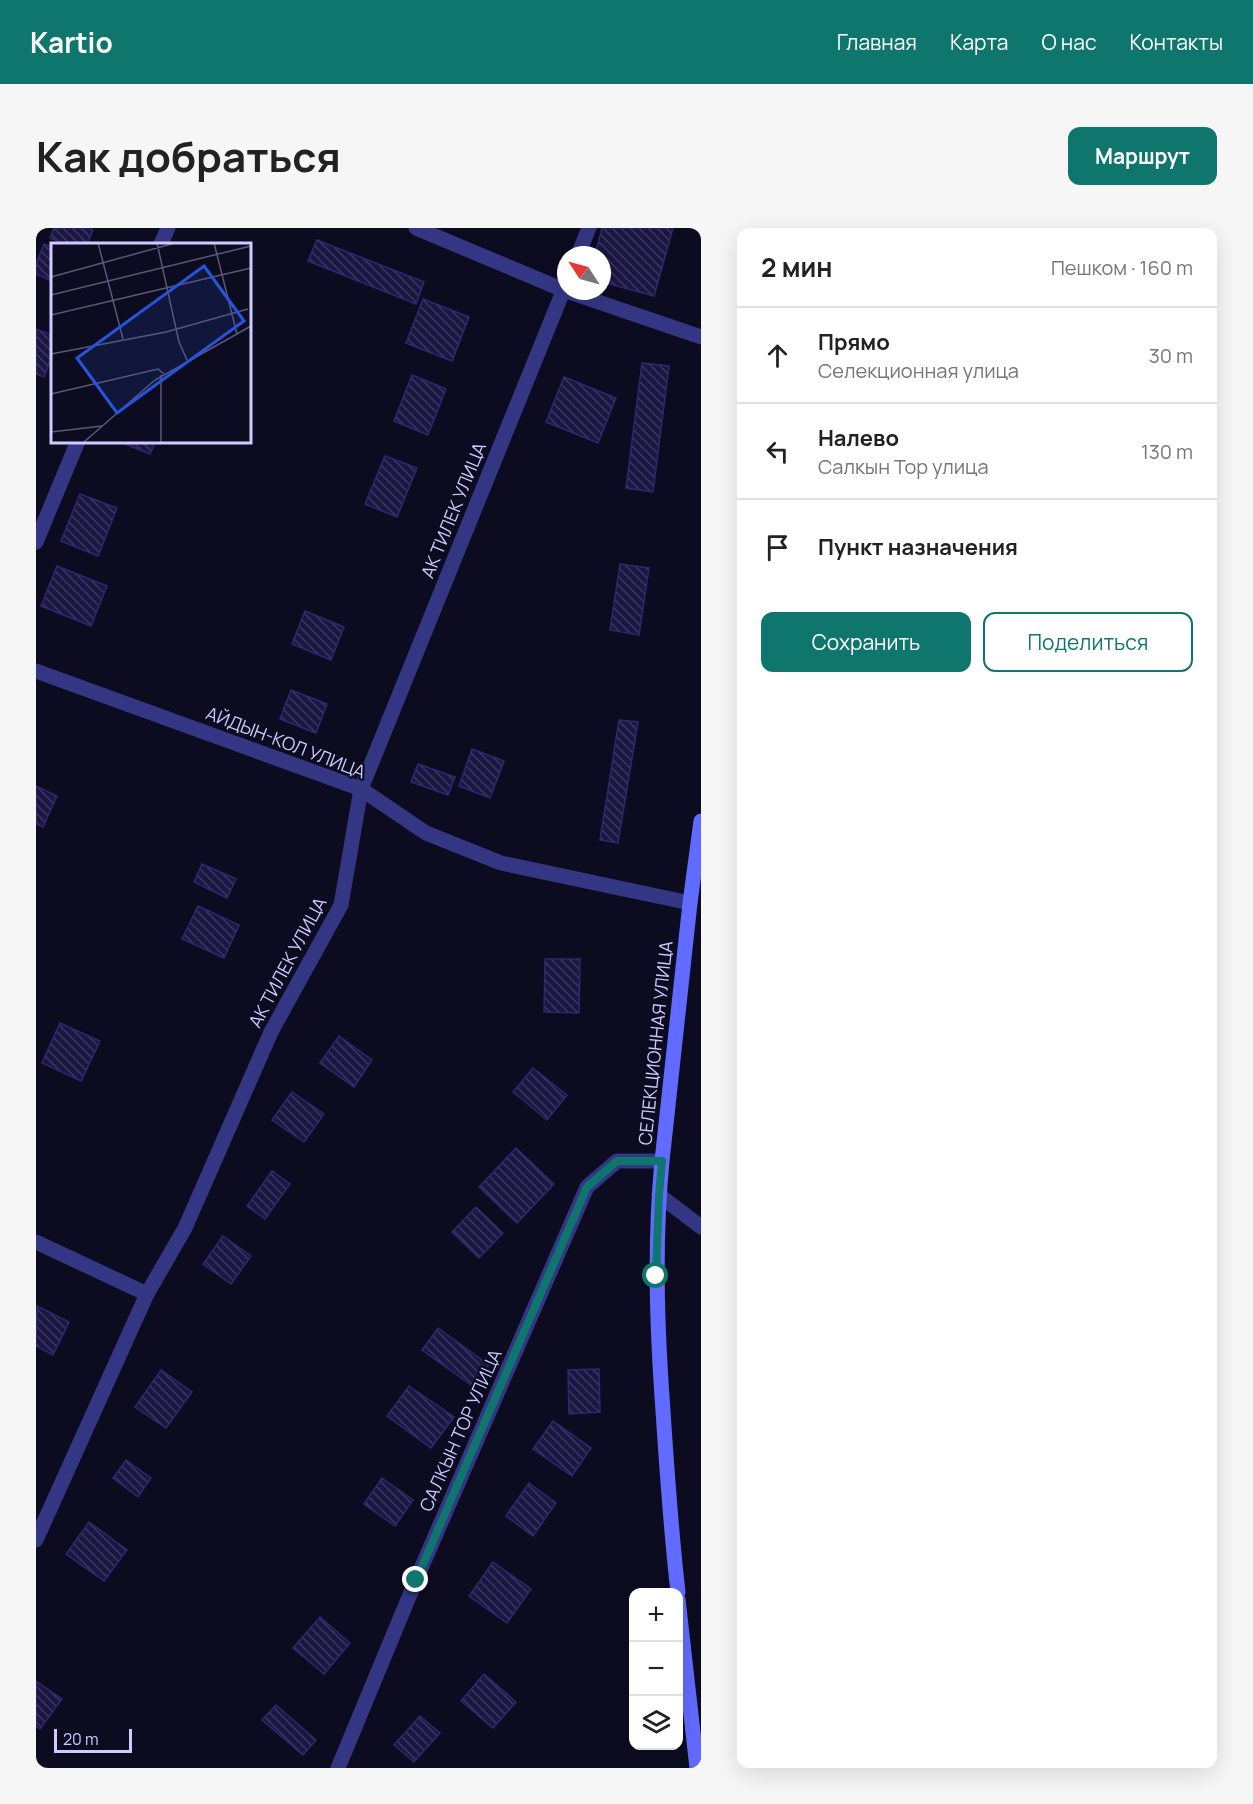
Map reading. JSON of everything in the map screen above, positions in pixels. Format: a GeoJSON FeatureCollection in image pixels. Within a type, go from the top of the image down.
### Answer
{"type":"FeatureCollection","features":[{"type":"Feature","properties":{"kind":"street"},"geometry":{"type":"LineString","coordinates":[[161,243],[168,228]]}},
{"type":"Feature","properties":{"kind":"street"},"geometry":{"type":"LineString","coordinates":[[416,228],[557,286]]}},
{"type":"Feature","properties":{"kind":"street"},"geometry":{"type":"LineString","coordinates":[[582,246],[589,228]]}},
{"type":"Feature","properties":{"kind":"street","name":"АК ТИЛЕК УЛИЦА"},"geometry":{"type":"LineString","coordinates":[[36,1540],[147,1293],[185,1228],[272,1032],[341,905],[360,789],[560,300]]}},
{"type":"Feature","properties":{"kind":"street"},"geometry":{"type":"LineString","coordinates":[[596,300],[701,337]]}},
{"type":"Feature","properties":{"kind":"street"},"geometry":{"type":"LineString","coordinates":[[36,542],[78,442]]}},
{"type":"Feature","properties":{"kind":"street","name":"АЙДЫН-КОЛ УЛИЦА"},"geometry":{"type":"LineString","coordinates":[[36,670],[360,789],[426,833],[501,863],[690,903]]}},
{"type":"Feature","properties":{"kind":"street","name":"СЕЛЕКЦИОННАЯ УЛИЦА"},"geometry":{"type":"LineString","coordinates":[[677,1588],[670,1526],[656,1276],[662,1161],[701,821]]}},
{"type":"Feature","properties":{"kind":"street","name":"САЛКЫН ТОР УЛИЦА"},"geometry":{"type":"LineString","coordinates":[[338,1768],[416,1580],[587,1187],[617,1161],[662,1161]]}},
{"type":"Feature","properties":{"kind":"street"},"geometry":{"type":"LineString","coordinates":[[659,1195],[701,1227]]}},
{"type":"Feature","properties":{"kind":"street"},"geometry":{"type":"LineString","coordinates":[[36,1242],[147,1293]]}},
{"type":"Feature","properties":{"kind":"street"},"geometry":{"type":"LineString","coordinates":[[683,1642],[697,1768]]}},
{"type":"Feature","properties":{"kind":"building"},"geometry":{"type":"Polygon","coordinates":[[[54,228],[93,230],[87,243],[63,243],[50,238],[54,228]]]}},
{"type":"Feature","properties":{"kind":"building"},"geometry":{"type":"Polygon","coordinates":[[[602,228],[673,228],[654,296],[611,284],[611,246],[597,246],[602,228]]]}},
{"type":"Feature","properties":{"kind":"building"},"geometry":{"type":"Polygon","coordinates":[[[317,240],[424,282],[416,304],[308,261],[317,240]]]}},
{"type":"Feature","properties":{"kind":"building"},"geometry":{"type":"Polygon","coordinates":[[[44,244],[51,247],[51,281],[36,274],[36,264],[44,244]]]}},
{"type":"Feature","properties":{"kind":"building"},"geometry":{"type":"Polygon","coordinates":[[[423,299],[469,317],[452,361],[406,343],[423,299]]]}},
{"type":"Feature","properties":{"kind":"building"},"geometry":{"type":"Polygon","coordinates":[[[36,329],[51,335],[51,359],[44,377],[36,374],[36,329]]]}},
{"type":"Feature","properties":{"kind":"building"},"geometry":{"type":"Polygon","coordinates":[[[642,363],[669,366],[653,492],[626,488],[642,363]]]}},
{"type":"Feature","properties":{"kind":"building"},"geometry":{"type":"Polygon","coordinates":[[[412,375],[446,389],[428,435],[394,421],[412,375]]]}},
{"type":"Feature","properties":{"kind":"building"},"geometry":{"type":"Polygon","coordinates":[[[564,377],[616,398],[598,443],[546,422],[564,377]]]}},
{"type":"Feature","properties":{"kind":"building"},"geometry":{"type":"Polygon","coordinates":[[[120,442],[156,442],[150,454],[120,442]]]}},
{"type":"Feature","properties":{"kind":"building"},"geometry":{"type":"Polygon","coordinates":[[[385,456],[417,468],[397,517],[365,504],[385,456]]]}},
{"type":"Feature","properties":{"kind":"building"},"geometry":{"type":"Polygon","coordinates":[[[80,494],[117,508],[98,556],[61,541],[80,494]]]}},
{"type":"Feature","properties":{"kind":"building"},"geometry":{"type":"Polygon","coordinates":[[[620,564],[649,568],[639,635],[610,630],[620,564]]]}},
{"type":"Feature","properties":{"kind":"building"},"geometry":{"type":"Polygon","coordinates":[[[57,566],[107,586],[91,626],[41,606],[57,566]]]}},
{"type":"Feature","properties":{"kind":"building"},"geometry":{"type":"Polygon","coordinates":[[[305,611],[344,627],[331,660],[292,644],[305,611]]]}},
{"type":"Feature","properties":{"kind":"building"},"geometry":{"type":"Polygon","coordinates":[[[291,690],[327,704],[316,733],[280,719],[291,690]]]}},
{"type":"Feature","properties":{"kind":"building"},"geometry":{"type":"Polygon","coordinates":[[[619,720],[638,722],[618,843],[600,840],[619,720]]]}},
{"type":"Feature","properties":{"kind":"building"},"geometry":{"type":"Polygon","coordinates":[[[472,749],[504,761],[490,798],[459,786],[472,749]]]}},
{"type":"Feature","properties":{"kind":"building"},"geometry":{"type":"Polygon","coordinates":[[[418,764],[455,777],[448,795],[411,782],[418,764]]]}},
{"type":"Feature","properties":{"kind":"building"},"geometry":{"type":"Polygon","coordinates":[[[36,786],[57,796],[43,827],[36,824],[36,786]]]}},
{"type":"Feature","properties":{"kind":"building"},"geometry":{"type":"Polygon","coordinates":[[[202,864],[236,879],[227,898],[194,882],[202,864]]]}},
{"type":"Feature","properties":{"kind":"building"},"geometry":{"type":"Polygon","coordinates":[[[198,906],[239,925],[224,958],[182,939],[198,906]]]}},
{"type":"Feature","properties":{"kind":"building"},"geometry":{"type":"Polygon","coordinates":[[[545,959],[580,959],[579,1013],[544,1012],[545,959]]]}},
{"type":"Feature","properties":{"kind":"building"},"geometry":{"type":"Polygon","coordinates":[[[60,1023],[100,1041],[81,1081],[42,1063],[60,1023]]]}},
{"type":"Feature","properties":{"kind":"building"},"geometry":{"type":"Polygon","coordinates":[[[339,1036],[372,1060],[354,1087],[320,1063],[339,1036]]]}},
{"type":"Feature","properties":{"kind":"building"},"geometry":{"type":"Polygon","coordinates":[[[533,1068],[567,1095],[547,1120],[513,1092],[533,1068]]]}},
{"type":"Feature","properties":{"kind":"building"},"geometry":{"type":"Polygon","coordinates":[[[292,1092],[324,1114],[304,1142],[272,1120],[292,1092]]]}},
{"type":"Feature","properties":{"kind":"building"},"geometry":{"type":"Polygon","coordinates":[[[516,1148],[554,1184],[517,1223],[479,1187],[516,1148]]]}},
{"type":"Feature","properties":{"kind":"building"},"geometry":{"type":"Polygon","coordinates":[[[272,1171],[290,1184],[265,1219],[247,1206],[272,1171]]]}},
{"type":"Feature","properties":{"kind":"building"},"geometry":{"type":"Polygon","coordinates":[[[476,1207],[503,1233],[479,1258],[452,1232],[476,1207]]]}},
{"type":"Feature","properties":{"kind":"building"},"geometry":{"type":"Polygon","coordinates":[[[223,1236],[251,1256],[231,1284],[203,1264],[223,1236]]]}},
{"type":"Feature","properties":{"kind":"building"},"geometry":{"type":"Polygon","coordinates":[[[37,1306],[69,1322],[53,1355],[36,1346],[37,1306]]]}},
{"type":"Feature","properties":{"kind":"building"},"geometry":{"type":"Polygon","coordinates":[[[438,1328],[489,1365],[474,1387],[422,1350],[438,1328]]]}},
{"type":"Feature","properties":{"kind":"building"},"geometry":{"type":"Polygon","coordinates":[[[599,1369],[600,1412],[569,1414],[568,1370],[599,1369]]]}},
{"type":"Feature","properties":{"kind":"building"},"geometry":{"type":"Polygon","coordinates":[[[161,1370],[192,1392],[166,1428],[135,1407],[161,1370]]]}},
{"type":"Feature","properties":{"kind":"building"},"geometry":{"type":"Polygon","coordinates":[[[409,1386],[454,1417],[431,1448],[387,1416],[409,1386]]]}},
{"type":"Feature","properties":{"kind":"building"},"geometry":{"type":"Polygon","coordinates":[[[553,1421],[591,1448],[572,1476],[533,1449],[553,1421]]]}},
{"type":"Feature","properties":{"kind":"building"},"geometry":{"type":"Polygon","coordinates":[[[126,1460],[151,1478],[138,1497],[113,1478],[126,1460]]]}},
{"type":"Feature","properties":{"kind":"building"},"geometry":{"type":"Polygon","coordinates":[[[382,1478],[413,1500],[395,1526],[364,1504],[382,1478]]]}},
{"type":"Feature","properties":{"kind":"building"},"geometry":{"type":"Polygon","coordinates":[[[529,1483],[556,1503],[533,1536],[506,1516],[529,1483]]]}},
{"type":"Feature","properties":{"kind":"building"},"geometry":{"type":"Polygon","coordinates":[[[89,1522],[127,1550],[104,1581],[66,1554],[89,1522]]]}},
{"type":"Feature","properties":{"kind":"building"},"geometry":{"type":"Polygon","coordinates":[[[493,1562],[531,1589],[507,1623],[469,1596],[493,1562]]]}},
{"type":"Feature","properties":{"kind":"building"},"geometry":{"type":"Polygon","coordinates":[[[320,1617],[350,1643],[324,1674],[293,1648],[320,1617]]]}},
{"type":"Feature","properties":{"kind":"building"},"geometry":{"type":"Polygon","coordinates":[[[484,1674],[516,1702],[493,1728],[461,1701],[484,1674]]]}},
{"type":"Feature","properties":{"kind":"building"},"geometry":{"type":"Polygon","coordinates":[[[36,1681],[62,1699],[40,1729],[36,1726],[36,1681]]]}},
{"type":"Feature","properties":{"kind":"building"},"geometry":{"type":"Polygon","coordinates":[[[276,1705],[316,1740],[303,1755],[262,1720],[276,1705]]]}},
{"type":"Feature","properties":{"kind":"building"},"geometry":{"type":"Polygon","coordinates":[[[420,1716],[440,1733],[414,1762],[394,1745],[420,1716]]]}},
{"type":"Feature","properties":{"kind":"route"},"geometry":{"type":"LineString","coordinates":[[416,1580],[587,1187],[617,1161],[662,1161],[656,1276]]}}]}
